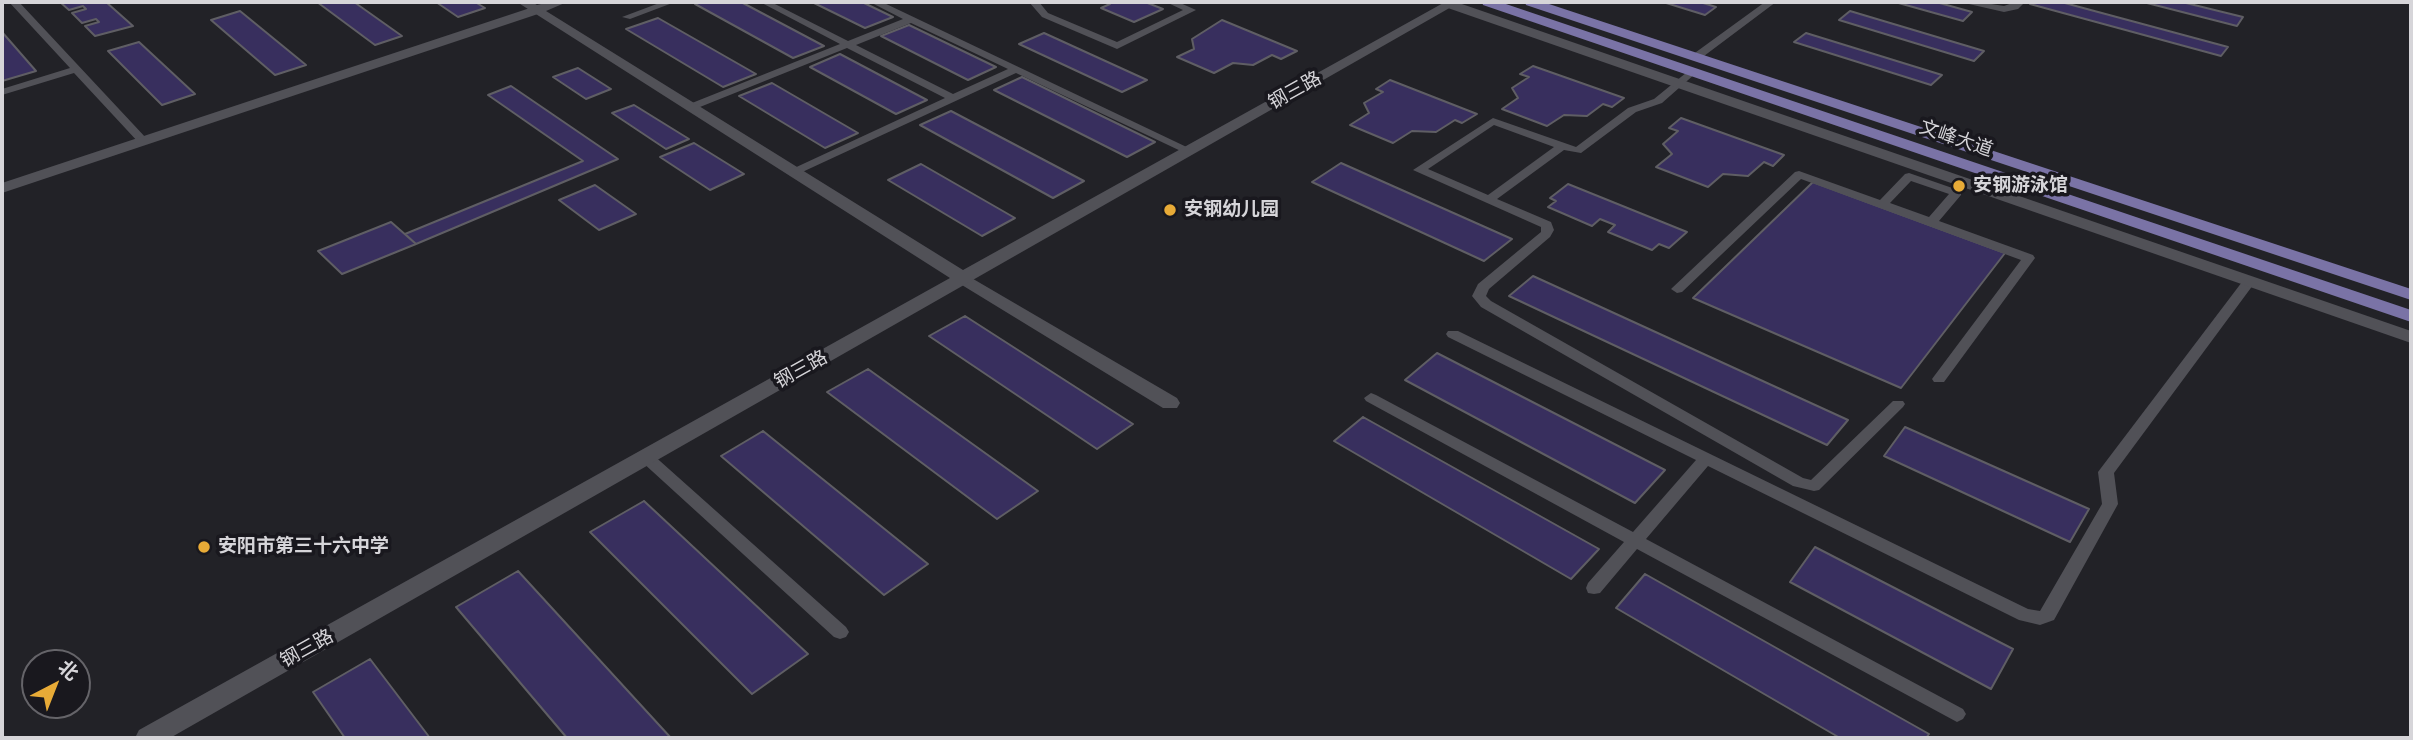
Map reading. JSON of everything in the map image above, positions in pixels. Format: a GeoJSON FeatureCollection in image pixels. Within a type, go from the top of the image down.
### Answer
{"type":"FeatureCollection","features":[{"type":"Feature","properties":{"kind":"main road","name":"文峰大道"},"geometry":{"type":"LineString","coordinates":[[1488,2],[1694,64],[2411,295]]}},
{"type":"Feature","properties":{"kind":"main road","name":"文峰大道"},"geometry":{"type":"LineString","coordinates":[[1531,2],[1953,160],[2411,316]]}},
{"type":"Feature","properties":{"kind":"street"},"geometry":{"type":"LineString","coordinates":[[2,188],[529,6],[561,2]]}},
{"type":"Feature","properties":{"kind":"street"},"geometry":{"type":"LineString","coordinates":[[1452,3],[1936,179],[2250,281],[2411,337]]}},
{"type":"Feature","properties":{"kind":"street","name":"钢三路"},"geometry":{"type":"LineString","coordinates":[[148,738],[1452,3]]}},
{"type":"Feature","properties":{"kind":"street"},"geometry":{"type":"LineString","coordinates":[[529,6],[963,278],[1170,403]]}},
{"type":"Feature","properties":{"kind":"lane"},"geometry":{"type":"LineString","coordinates":[[2,5],[14,2],[143,141]]}},
{"type":"Feature","properties":{"kind":"lane"},"geometry":{"type":"LineString","coordinates":[[627,17],[670,2]]}},
{"type":"Feature","properties":{"kind":"lane"},"geometry":{"type":"LineString","coordinates":[[764,2],[953,98]]}},
{"type":"Feature","properties":{"kind":"lane"},"geometry":{"type":"LineString","coordinates":[[875,2],[1189,151]]}},
{"type":"Feature","properties":{"kind":"lane"},"geometry":{"type":"LineString","coordinates":[[1034,2],[1045,15],[1117,46],[1192,10],[1170,2]]}},
{"type":"Feature","properties":{"kind":"lane"},"geometry":{"type":"LineString","coordinates":[[1770,2],[1694,64],[1678,83],[1658,100],[1632,110],[1577,150],[1561,147],[1493,121],[1419,170],[1547,225],[1548,230],[1483,287],[1479,296],[1486,304],[1798,482],[1814,486],[1898,404]]}},
{"type":"Feature","properties":{"kind":"lane"},"geometry":{"type":"LineString","coordinates":[[1965,2],[2004,9],[2015,7],[2020,2]]}},
{"type":"Feature","properties":{"kind":"lane"},"geometry":{"type":"LineString","coordinates":[[691,107],[912,19]]}},
{"type":"Feature","properties":{"kind":"lane"},"geometry":{"type":"LineString","coordinates":[[2,92],[77,69]]}},
{"type":"Feature","properties":{"kind":"lane"},"geometry":{"type":"LineString","coordinates":[[794,172],[1016,69]]}},
{"type":"Feature","properties":{"kind":"lane"},"geometry":{"type":"LineString","coordinates":[[1489,200],[1561,147]]}},
{"type":"Feature","properties":{"kind":"lane"},"geometry":{"type":"LineString","coordinates":[[1936,179],[1953,160]]}},
{"type":"Feature","properties":{"kind":"lane"},"geometry":{"type":"LineString","coordinates":[[1677,289],[1799,174],[2029,258],[1939,379]]}},
{"type":"Feature","properties":{"kind":"lane"},"geometry":{"type":"LineString","coordinates":[[1882,204],[1909,176],[1936,179],[1957,193],[1931,222]]}},
{"type":"Feature","properties":{"kind":"lane"},"geometry":{"type":"LineString","coordinates":[[1453,334],[2025,615],[2040,618],[2048,615],[2110,504],[2106,472],[2250,281]]}},
{"type":"Feature","properties":{"kind":"lane"},"geometry":{"type":"LineString","coordinates":[[1371,398],[1956,714]]}},
{"type":"Feature","properties":{"kind":"lane"},"geometry":{"type":"LineString","coordinates":[[646,457],[839,632]]}},
{"type":"Feature","properties":{"kind":"lane"},"geometry":{"type":"LineString","coordinates":[[1594,588],[1706,458]]}},
{"type":"Feature","properties":{"kind":"building"},"geometry":{"type":"Polygon","coordinates":[[[60,2],[106,2],[133,26],[95,36],[85,26],[99,22],[96,19],[82,23],[72,13],[86,9],[83,6],[69,10],[60,2]]]}},
{"type":"Feature","properties":{"kind":"building"},"geometry":{"type":"Polygon","coordinates":[[[317,2],[354,2],[402,36],[375,45],[317,2]]]}},
{"type":"Feature","properties":{"kind":"building"},"geometry":{"type":"Polygon","coordinates":[[[436,2],[475,2],[485,8],[458,17],[436,2]]]}},
{"type":"Feature","properties":{"kind":"building"},"geometry":{"type":"Polygon","coordinates":[[[741,2],[824,46],[793,58],[695,4],[741,2]]]}},
{"type":"Feature","properties":{"kind":"building"},"geometry":{"type":"Polygon","coordinates":[[[812,2],[862,2],[893,17],[865,28],[812,2]]]}},
{"type":"Feature","properties":{"kind":"building"},"geometry":{"type":"Polygon","coordinates":[[[1103,2],[1145,2],[1163,9],[1134,22],[1101,8],[1110,4],[1103,2]]]}},
{"type":"Feature","properties":{"kind":"building"},"geometry":{"type":"Polygon","coordinates":[[[1663,2],[1700,2],[1716,7],[1705,15],[1663,2]]]}},
{"type":"Feature","properties":{"kind":"building"},"geometry":{"type":"Polygon","coordinates":[[[1895,2],[1936,2],[1972,12],[1963,21],[1895,2]]]}},
{"type":"Feature","properties":{"kind":"building"},"geometry":{"type":"Polygon","coordinates":[[[2061,2],[2228,47],[2221,56],[2030,4],[2061,2]]]}},
{"type":"Feature","properties":{"kind":"building"},"geometry":{"type":"Polygon","coordinates":[[[2143,2],[2182,2],[2243,17],[2237,26],[2143,2]]]}},
{"type":"Feature","properties":{"kind":"building"},"geometry":{"type":"Polygon","coordinates":[[[240,11],[306,65],[275,75],[211,20],[240,11]]]}},
{"type":"Feature","properties":{"kind":"building"},"geometry":{"type":"Polygon","coordinates":[[[1850,11],[1984,51],[1974,61],[1839,20],[1850,11]]]}},
{"type":"Feature","properties":{"kind":"building"},"geometry":{"type":"Polygon","coordinates":[[[658,18],[756,74],[723,87],[626,29],[658,18]]]}},
{"type":"Feature","properties":{"kind":"building"},"geometry":{"type":"Polygon","coordinates":[[[1222,20],[1297,51],[1281,59],[1272,55],[1253,65],[1233,63],[1214,73],[1177,57],[1194,49],[1192,39],[1222,20]]]}},
{"type":"Feature","properties":{"kind":"building"},"geometry":{"type":"Polygon","coordinates":[[[909,25],[996,67],[968,80],[881,36],[909,25]]]}},
{"type":"Feature","properties":{"kind":"building"},"geometry":{"type":"Polygon","coordinates":[[[2,32],[36,71],[2,81],[2,32]]]}},
{"type":"Feature","properties":{"kind":"building"},"geometry":{"type":"Polygon","coordinates":[[[1044,33],[1147,80],[1122,92],[1019,44],[1044,33]]]}},
{"type":"Feature","properties":{"kind":"building"},"geometry":{"type":"Polygon","coordinates":[[[1806,33],[1942,75],[1931,85],[1794,42],[1806,33]]]}},
{"type":"Feature","properties":{"kind":"building"},"geometry":{"type":"Polygon","coordinates":[[[139,42],[195,94],[162,105],[108,51],[139,42]]]}},
{"type":"Feature","properties":{"kind":"building"},"geometry":{"type":"Polygon","coordinates":[[[840,54],[927,100],[896,114],[810,67],[840,54]]]}},
{"type":"Feature","properties":{"kind":"building"},"geometry":{"type":"Polygon","coordinates":[[[1533,66],[1624,98],[1612,107],[1603,104],[1587,116],[1564,115],[1547,126],[1502,109],[1518,98],[1512,88],[1529,77],[1520,74],[1533,66]]]}},
{"type":"Feature","properties":{"kind":"building"},"geometry":{"type":"Polygon","coordinates":[[[578,68],[611,89],[586,99],[553,77],[578,68]]]}},
{"type":"Feature","properties":{"kind":"building"},"geometry":{"type":"Polygon","coordinates":[[[1022,77],[1155,142],[1127,157],[994,90],[1022,77]]]}},
{"type":"Feature","properties":{"kind":"building"},"geometry":{"type":"Polygon","coordinates":[[[1390,80],[1477,114],[1462,123],[1455,120],[1436,132],[1412,131],[1393,143],[1350,125],[1369,113],[1364,103],[1383,92],[1376,89],[1390,80]]]}},
{"type":"Feature","properties":{"kind":"building"},"geometry":{"type":"Polygon","coordinates":[[[772,83],[858,133],[825,148],[739,96],[772,83]]]}},
{"type":"Feature","properties":{"kind":"building"},"geometry":{"type":"Polygon","coordinates":[[[511,86],[618,159],[416,244],[405,234],[583,161],[488,95],[511,86]]]}},
{"type":"Feature","properties":{"kind":"building"},"geometry":{"type":"Polygon","coordinates":[[[634,105],[689,139],[666,149],[612,113],[634,105]]]}},
{"type":"Feature","properties":{"kind":"building"},"geometry":{"type":"Polygon","coordinates":[[[951,111],[1084,181],[1053,198],[920,125],[951,111]]]}},
{"type":"Feature","properties":{"kind":"building"},"geometry":{"type":"Polygon","coordinates":[[[1681,118],[1784,155],[1773,166],[1764,162],[1748,176],[1723,174],[1708,187],[1656,167],[1672,154],[1663,144],[1678,131],[1669,128],[1681,118]]]}},
{"type":"Feature","properties":{"kind":"building"},"geometry":{"type":"Polygon","coordinates":[[[694,143],[744,174],[710,190],[660,157],[694,143]]]}},
{"type":"Feature","properties":{"kind":"building"},"geometry":{"type":"Polygon","coordinates":[[[1341,163],[1512,239],[1484,261],[1312,182],[1341,163]]]}},
{"type":"Feature","properties":{"kind":"building"},"geometry":{"type":"Polygon","coordinates":[[[921,164],[1015,218],[982,236],[888,180],[921,164]]]}},
{"type":"Feature","properties":{"kind":"building"},"geometry":{"type":"Polygon","coordinates":[[[1813,182],[2005,253],[1901,388],[1693,298],[1813,182]]]}},
{"type":"Feature","properties":{"kind":"building"},"geometry":{"type":"Polygon","coordinates":[[[1568,184],[1687,232],[1669,248],[1659,244],[1652,250],[1608,232],[1615,225],[1600,219],[1592,226],[1548,207],[1556,201],[1550,198],[1568,184]]]}},
{"type":"Feature","properties":{"kind":"building"},"geometry":{"type":"Polygon","coordinates":[[[595,185],[636,214],[599,230],[559,200],[595,185]]]}},
{"type":"Feature","properties":{"kind":"building"},"geometry":{"type":"Polygon","coordinates":[[[391,222],[416,244],[342,274],[318,251],[391,222]]]}},
{"type":"Feature","properties":{"kind":"building"},"geometry":{"type":"Polygon","coordinates":[[[1533,276],[1848,420],[1827,445],[1509,296],[1533,276]]]}},
{"type":"Feature","properties":{"kind":"building"},"geometry":{"type":"Polygon","coordinates":[[[965,316],[1133,424],[1097,449],[929,336],[965,316]]]}},
{"type":"Feature","properties":{"kind":"building"},"geometry":{"type":"Polygon","coordinates":[[[1437,353],[1665,470],[1635,503],[1405,380],[1437,353]]]}},
{"type":"Feature","properties":{"kind":"building"},"geometry":{"type":"Polygon","coordinates":[[[868,369],[1038,491],[997,519],[827,392],[868,369]]]}},
{"type":"Feature","properties":{"kind":"building"},"geometry":{"type":"Polygon","coordinates":[[[1363,417],[1599,549],[1571,579],[1334,441],[1363,417]]]}},
{"type":"Feature","properties":{"kind":"building"},"geometry":{"type":"Polygon","coordinates":[[[1905,427],[2089,509],[2070,542],[1884,456],[1905,427]]]}},
{"type":"Feature","properties":{"kind":"building"},"geometry":{"type":"Polygon","coordinates":[[[763,431],[928,564],[884,595],[721,456],[763,431]]]}},
{"type":"Feature","properties":{"kind":"building"},"geometry":{"type":"Polygon","coordinates":[[[644,501],[808,654],[752,694],[590,532],[644,501]]]}},
{"type":"Feature","properties":{"kind":"building"},"geometry":{"type":"Polygon","coordinates":[[[1815,547],[2013,649],[1991,689],[1790,582],[1815,547]]]}},
{"type":"Feature","properties":{"kind":"building"},"geometry":{"type":"Polygon","coordinates":[[[518,571],[671,738],[567,738],[456,607],[518,571]]]}},
{"type":"Feature","properties":{"kind":"building"},"geometry":{"type":"Polygon","coordinates":[[[1645,574],[1929,734],[1926,738],[1840,738],[1616,608],[1645,574]]]}},
{"type":"Feature","properties":{"kind":"building"},"geometry":{"type":"Polygon","coordinates":[[[370,659],[430,738],[345,738],[313,692],[370,659]]]}},
{"type":"Feature","properties":{"kind":"place","name":"安钢游泳馆"},"geometry":{"type":"Point","coordinates":[1959,186]}},
{"type":"Feature","properties":{"kind":"place","name":"安钢幼儿园"},"geometry":{"type":"Point","coordinates":[1170,210]}},
{"type":"Feature","properties":{"kind":"place","name":"安阳市第三十六中学"},"geometry":{"type":"Point","coordinates":[204,547]}}]}
